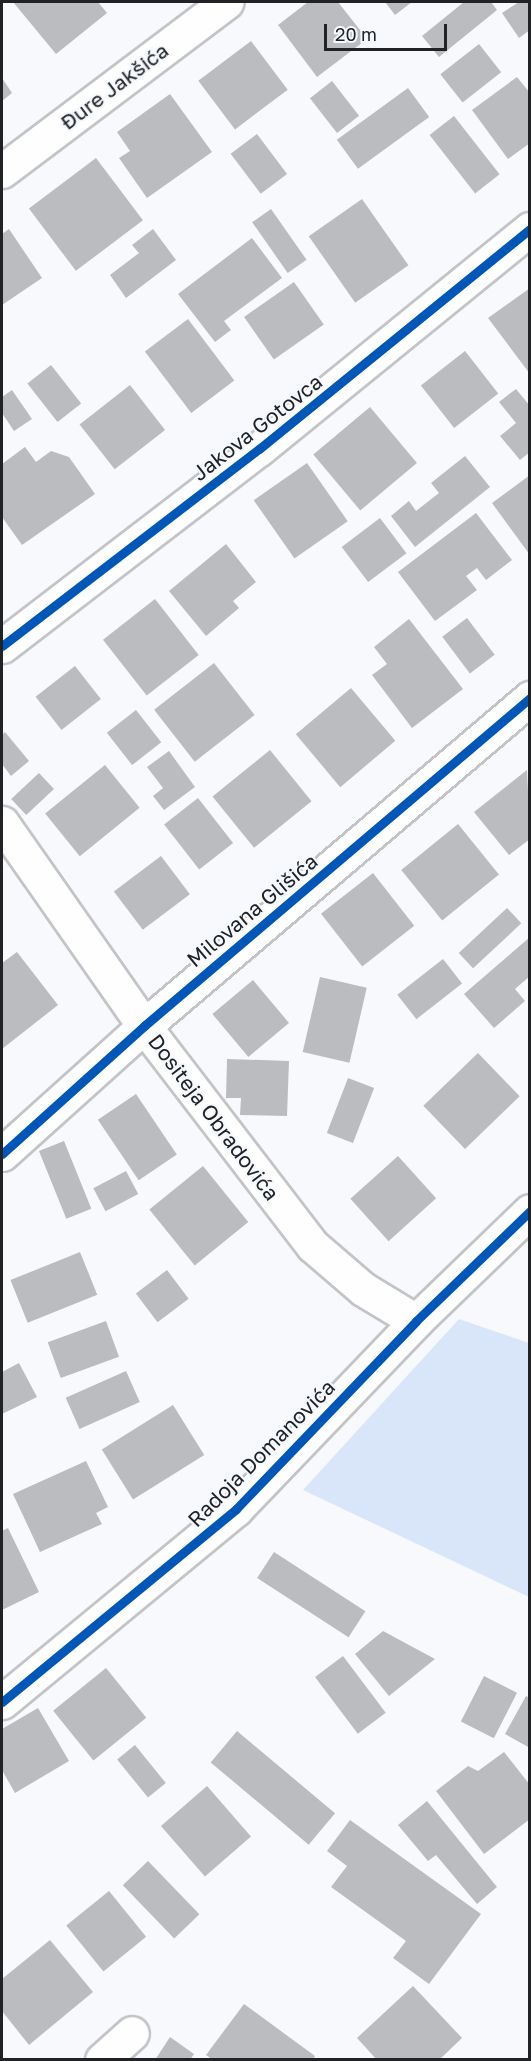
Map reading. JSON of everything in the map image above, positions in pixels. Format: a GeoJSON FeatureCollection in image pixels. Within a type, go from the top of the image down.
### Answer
{"type":"FeatureCollection","features":[{"type":"Feature","properties":{"kind":"street","name":"Đure Jakšića"},"geometry":{"type":"LineString","coordinates":[[2,171],[226,2]]}},
{"type":"Feature","properties":{"kind":"street","name":"Jakova Gotovca"},"geometry":{"type":"LineString","coordinates":[[2,646],[259,449],[530,229]]}},
{"type":"Feature","properties":{"kind":"street","name":"Milovana Glišića"},"geometry":{"type":"LineString","coordinates":[[2,1154],[144,1026],[530,698]]}},
{"type":"Feature","properties":{"kind":"street","name":"Dositeja Obradovića"},"geometry":{"type":"LineString","coordinates":[[2,823],[144,1026],[313,1246],[363,1289],[416,1321]]}},
{"type":"Feature","properties":{"kind":"street","name":"Radoja Domanovića"},"geometry":{"type":"LineString","coordinates":[[2,1702],[236,1509],[416,1321],[530,1211]]}},
{"type":"Feature","properties":{"kind":"street"},"geometry":{"type":"LineString","coordinates":[[102,2060],[132,2033]]}},
{"type":"Feature","properties":{"kind":"shaded area"},"geometry":{"type":"Polygon","coordinates":[[[459,1319],[529,1343],[529,1597],[303,1490],[459,1319]]]}},
{"type":"Feature","properties":{"kind":"building"},"geometry":{"type":"Polygon","coordinates":[[[13,2],[98,2],[107,13],[56,54],[13,2]]]}},
{"type":"Feature","properties":{"kind":"building"},"geometry":{"type":"Polygon","coordinates":[[[308,2],[338,2],[367,39],[317,77],[278,25],[308,2]]]}},
{"type":"Feature","properties":{"kind":"building"},"geometry":{"type":"Polygon","coordinates":[[[385,2],[412,2],[395,15],[385,2]]]}},
{"type":"Feature","properties":{"kind":"building"},"geometry":{"type":"Polygon","coordinates":[[[464,2],[491,2],[497,10],[439,57],[422,36],[464,2]]]}},
{"type":"Feature","properties":{"kind":"building"},"geometry":{"type":"Polygon","coordinates":[[[519,2],[530,2],[530,30],[519,38],[502,13],[519,2]]]}},
{"type":"Feature","properties":{"kind":"building"},"geometry":{"type":"Polygon","coordinates":[[[251,41],[288,90],[235,129],[198,81],[251,41]]]}},
{"type":"Feature","properties":{"kind":"building"},"geometry":{"type":"Polygon","coordinates":[[[479,44],[501,72],[463,103],[440,74],[479,44]]]}},
{"type":"Feature","properties":{"kind":"building"},"geometry":{"type":"Polygon","coordinates":[[[517,77],[530,93],[530,143],[508,159],[472,110],[517,77]]]}},
{"type":"Feature","properties":{"kind":"building"},"geometry":{"type":"Polygon","coordinates":[[[2,78],[12,93],[2,101],[2,78]]]}},
{"type":"Feature","properties":{"kind":"building"},"geometry":{"type":"Polygon","coordinates":[[[332,81],[359,116],[337,133],[310,98],[332,81]]]}},
{"type":"Feature","properties":{"kind":"building"},"geometry":{"type":"Polygon","coordinates":[[[408,88],[429,117],[358,169],[337,140],[408,88]]]}},
{"type":"Feature","properties":{"kind":"building"},"geometry":{"type":"Polygon","coordinates":[[[170,94],[212,152],[147,198],[119,158],[130,151],[117,132],[170,94]]]}},
{"type":"Feature","properties":{"kind":"building"},"geometry":{"type":"Polygon","coordinates":[[[454,116],[500,174],[475,193],[430,135],[454,116]]]}},
{"type":"Feature","properties":{"kind":"building"},"geometry":{"type":"Polygon","coordinates":[[[257,134],[287,174],[261,194],[231,154],[257,134]]]}},
{"type":"Feature","properties":{"kind":"building"},"geometry":{"type":"Polygon","coordinates":[[[96,158],[143,220],[76,271],[29,209],[96,158]]]}},
{"type":"Feature","properties":{"kind":"building"},"geometry":{"type":"Polygon","coordinates":[[[362,199],[408,265],[355,303],[309,236],[362,199]]]}},
{"type":"Feature","properties":{"kind":"building"},"geometry":{"type":"Polygon","coordinates":[[[271,209],[307,260],[288,273],[252,222],[271,209]]]}},
{"type":"Feature","properties":{"kind":"building"},"geometry":{"type":"Polygon","coordinates":[[[9,229],[42,278],[2,305],[2,234],[9,229]]]}},
{"type":"Feature","properties":{"kind":"building"},"geometry":{"type":"Polygon","coordinates":[[[153,229],[176,260],[126,298],[110,275],[139,253],[132,245],[153,229]]]}},
{"type":"Feature","properties":{"kind":"building"},"geometry":{"type":"Polygon","coordinates":[[[252,238],[282,278],[224,321],[231,330],[215,342],[178,294],[252,238]]]}},
{"type":"Feature","properties":{"kind":"building"},"geometry":{"type":"Polygon","coordinates":[[[294,282],[324,325],[274,360],[244,317],[294,282]]]}},
{"type":"Feature","properties":{"kind":"building"},"geometry":{"type":"Polygon","coordinates":[[[530,288],[530,374],[488,318],[530,288]]]}},
{"type":"Feature","properties":{"kind":"building"},"geometry":{"type":"Polygon","coordinates":[[[188,319],[234,380],[191,413],[145,351],[188,319]]]}},
{"type":"Feature","properties":{"kind":"building"},"geometry":{"type":"Polygon","coordinates":[[[465,351],[498,394],[454,428],[421,385],[465,351]]]}},
{"type":"Feature","properties":{"kind":"building"},"geometry":{"type":"Polygon","coordinates":[[[51,365],[81,404],[58,422],[27,383],[51,365]]]}},
{"type":"Feature","properties":{"kind":"building"},"geometry":{"type":"Polygon","coordinates":[[[130,385],[165,430],[115,469],[80,424],[130,385]]]}},
{"type":"Feature","properties":{"kind":"building"},"geometry":{"type":"Polygon","coordinates":[[[516,389],[530,406],[530,452],[520,460],[500,436],[516,423],[499,402],[516,389]]]}},
{"type":"Feature","properties":{"kind":"building"},"geometry":{"type":"Polygon","coordinates":[[[12,390],[32,419],[14,431],[2,413],[2,397],[12,390]]]}},
{"type":"Feature","properties":{"kind":"building"},"geometry":{"type":"Polygon","coordinates":[[[370,407],[417,463],[360,510],[313,455],[370,407]]]}},
{"type":"Feature","properties":{"kind":"building"},"geometry":{"type":"Polygon","coordinates":[[[25,447],[36,462],[51,451],[69,457],[95,494],[22,545],[2,517],[2,464],[25,447]]]}},
{"type":"Feature","properties":{"kind":"building"},"geometry":{"type":"Polygon","coordinates":[[[465,456],[490,487],[415,547],[391,516],[409,501],[416,511],[439,493],[431,483],[465,456]]]}},
{"type":"Feature","properties":{"kind":"building"},"geometry":{"type":"Polygon","coordinates":[[[307,463],[348,521],[294,558],[254,500],[307,463]]]}},
{"type":"Feature","properties":{"kind":"building"},"geometry":{"type":"Polygon","coordinates":[[[530,475],[530,555],[492,503],[530,475]]]}},
{"type":"Feature","properties":{"kind":"building"},"geometry":{"type":"Polygon","coordinates":[[[476,513],[512,560],[486,580],[477,568],[466,576],[477,590],[435,621],[398,572],[476,513]]]}},
{"type":"Feature","properties":{"kind":"building"},"geometry":{"type":"Polygon","coordinates":[[[380,518],[406,553],[368,582],[342,547],[380,518]]]}},
{"type":"Feature","properties":{"kind":"building"},"geometry":{"type":"Polygon","coordinates":[[[226,544],[256,582],[233,601],[239,608],[206,636],[169,591],[226,544]]]}},
{"type":"Feature","properties":{"kind":"building"},"geometry":{"type":"Polygon","coordinates":[[[155,599],[199,655],[147,696],[103,640],[155,599]]]}},
{"type":"Feature","properties":{"kind":"building"},"geometry":{"type":"Polygon","coordinates":[[[467,618],[495,655],[470,673],[442,637],[467,618]]]}},
{"type":"Feature","properties":{"kind":"building"},"geometry":{"type":"Polygon","coordinates":[[[409,619],[463,689],[412,728],[372,675],[387,664],[374,647],[409,619]]]}},
{"type":"Feature","properties":{"kind":"building"},"geometry":{"type":"Polygon","coordinates":[[[214,663],[255,715],[195,762],[154,710],[214,663]]]}},
{"type":"Feature","properties":{"kind":"building"},"geometry":{"type":"Polygon","coordinates":[[[75,666],[101,699],[61,730],[36,697],[75,666]]]}},
{"type":"Feature","properties":{"kind":"building"},"geometry":{"type":"Polygon","coordinates":[[[351,688],[395,741],[340,787],[296,734],[351,688]]]}},
{"type":"Feature","properties":{"kind":"building"},"geometry":{"type":"Polygon","coordinates":[[[136,710],[161,742],[132,765],[107,733],[136,710]]]}},
{"type":"Feature","properties":{"kind":"building"},"geometry":{"type":"Polygon","coordinates":[[[5,732],[29,761],[11,776],[2,764],[2,735],[5,732]]]}},
{"type":"Feature","properties":{"kind":"building"},"geometry":{"type":"Polygon","coordinates":[[[270,750],[312,801],[254,848],[212,797],[270,750]]]}},
{"type":"Feature","properties":{"kind":"building"},"geometry":{"type":"Polygon","coordinates":[[[169,751],[195,787],[164,810],[153,796],[163,788],[147,767],[169,751]]]}},
{"type":"Feature","properties":{"kind":"building"},"geometry":{"type":"Polygon","coordinates":[[[105,765],[140,808],[80,856],[45,813],[105,765]]]}},
{"type":"Feature","properties":{"kind":"building"},"geometry":{"type":"Polygon","coordinates":[[[527,770],[530,839],[509,855],[474,812],[527,770]]]}},
{"type":"Feature","properties":{"kind":"building"},"geometry":{"type":"Polygon","coordinates":[[[39,773],[54,789],[26,815],[11,799],[39,773]]]}},
{"type":"Feature","properties":{"kind":"building"},"geometry":{"type":"Polygon","coordinates":[[[198,798],[233,843],[199,869],[164,824],[198,798]]]}},
{"type":"Feature","properties":{"kind":"building"},"geometry":{"type":"Polygon","coordinates":[[[458,824],[499,875],[442,920],[401,870],[458,824]]]}},
{"type":"Feature","properties":{"kind":"building"},"geometry":{"type":"Polygon","coordinates":[[[161,856],[190,894],[143,930],[114,892],[161,856]]]}},
{"type":"Feature","properties":{"kind":"building"},"geometry":{"type":"Polygon","coordinates":[[[373,873],[414,926],[362,966],[321,914],[373,873]]]}},
{"type":"Feature","properties":{"kind":"building"},"geometry":{"type":"Polygon","coordinates":[[[507,908],[521,923],[473,968],[459,953],[507,908]]]}},
{"type":"Feature","properties":{"kind":"building"},"geometry":{"type":"Polygon","coordinates":[[[530,937],[530,976],[515,989],[525,1001],[494,1028],[464,994],[530,937]]]}},
{"type":"Feature","properties":{"kind":"building"},"geometry":{"type":"Polygon","coordinates":[[[17,952],[58,1005],[2,1049],[2,963],[17,952]]]}},
{"type":"Feature","properties":{"kind":"building"},"geometry":{"type":"Polygon","coordinates":[[[443,959],[462,983],[416,1019],[397,995],[443,959]]]}},
{"type":"Feature","properties":{"kind":"building"},"geometry":{"type":"Polygon","coordinates":[[[320,977],[367,988],[349,1063],[303,1052],[320,977]]]}},
{"type":"Feature","properties":{"kind":"building"},"geometry":{"type":"Polygon","coordinates":[[[253,980],[289,1023],[248,1057],[212,1014],[253,980]]]}},
{"type":"Feature","properties":{"kind":"building"},"geometry":{"type":"Polygon","coordinates":[[[478,1053],[520,1096],[465,1149],[423,1106],[478,1053]]]}},
{"type":"Feature","properties":{"kind":"building"},"geometry":{"type":"Polygon","coordinates":[[[227,1059],[289,1061],[287,1116],[240,1115],[241,1098],[226,1098],[227,1059]]]}},
{"type":"Feature","properties":{"kind":"building"},"geometry":{"type":"Polygon","coordinates":[[[348,1078],[374,1088],[353,1143],[327,1133],[348,1078]]]}},
{"type":"Feature","properties":{"kind":"building"},"geometry":{"type":"Polygon","coordinates":[[[136,1094],[177,1155],[139,1180],[98,1120],[136,1094]]]}},
{"type":"Feature","properties":{"kind":"building"},"geometry":{"type":"Polygon","coordinates":[[[64,1141],[91,1209],[66,1219],[39,1151],[64,1141]]]}},
{"type":"Feature","properties":{"kind":"building"},"geometry":{"type":"Polygon","coordinates":[[[398,1156],[436,1198],[389,1241],[350,1199],[398,1156]]]}},
{"type":"Feature","properties":{"kind":"building"},"geometry":{"type":"Polygon","coordinates":[[[203,1166],[248,1222],[195,1265],[149,1209],[203,1166]]]}},
{"type":"Feature","properties":{"kind":"building"},"geometry":{"type":"Polygon","coordinates":[[[126,1171],[138,1194],[106,1211],[93,1188],[126,1171]]]}},
{"type":"Feature","properties":{"kind":"building"},"geometry":{"type":"Polygon","coordinates":[[[80,1252],[97,1295],[28,1323],[10,1280],[80,1252]]]}},
{"type":"Feature","properties":{"kind":"building"},"geometry":{"type":"Polygon","coordinates":[[[167,1270],[189,1299],[158,1322],[136,1293],[167,1270]]]}},
{"type":"Feature","properties":{"kind":"building"},"geometry":{"type":"Polygon","coordinates":[[[106,1321],[119,1357],[61,1378],[48,1342],[106,1321]]]}},
{"type":"Feature","properties":{"kind":"building"},"geometry":{"type":"Polygon","coordinates":[[[19,1363],[37,1397],[2,1414],[2,1372],[19,1363]]]}},
{"type":"Feature","properties":{"kind":"building"},"geometry":{"type":"Polygon","coordinates":[[[126,1371],[140,1402],[80,1429],[66,1398],[126,1371]]]}},
{"type":"Feature","properties":{"kind":"building"},"geometry":{"type":"Polygon","coordinates":[[[173,1405],[204,1455],[133,1500],[102,1450],[173,1405]]]}},
{"type":"Feature","properties":{"kind":"building"},"geometry":{"type":"Polygon","coordinates":[[[86,1461],[108,1507],[96,1513],[102,1524],[40,1552],[13,1494],[86,1461]]]}},
{"type":"Feature","properties":{"kind":"building"},"geometry":{"type":"Polygon","coordinates":[[[8,1528],[39,1592],[2,1610],[2,1531],[8,1528]]]}},
{"type":"Feature","properties":{"kind":"building"},"geometry":{"type":"Polygon","coordinates":[[[274,1552],[365,1611],[349,1637],[257,1578],[274,1552]]]}},
{"type":"Feature","properties":{"kind":"building"},"geometry":{"type":"Polygon","coordinates":[[[383,1631],[435,1659],[389,1696],[355,1654],[383,1631]]]}},
{"type":"Feature","properties":{"kind":"building"},"geometry":{"type":"Polygon","coordinates":[[[343,1656],[386,1713],[358,1734],[315,1677],[343,1656]]]}},
{"type":"Feature","properties":{"kind":"building"},"geometry":{"type":"Polygon","coordinates":[[[106,1668],[146,1718],[93,1761],[53,1711],[106,1668]]]}},
{"type":"Feature","properties":{"kind":"building"},"geometry":{"type":"Polygon","coordinates":[[[484,1676],[517,1693],[494,1738],[461,1721],[484,1676]]]}},
{"type":"Feature","properties":{"kind":"building"},"geometry":{"type":"Polygon","coordinates":[[[526,1696],[530,1698],[530,1748],[505,1734],[526,1696]]]}},
{"type":"Feature","properties":{"kind":"building"},"geometry":{"type":"Polygon","coordinates":[[[38,1708],[69,1761],[15,1793],[2,1770],[2,1729],[38,1708]]]}},
{"type":"Feature","properties":{"kind":"building"},"geometry":{"type":"Polygon","coordinates":[[[237,1731],[335,1813],[309,1845],[211,1762],[237,1731]]]}},
{"type":"Feature","properties":{"kind":"building"},"geometry":{"type":"Polygon","coordinates":[[[135,1745],[166,1783],[148,1798],[117,1759],[135,1745]]]}},
{"type":"Feature","properties":{"kind":"building"},"geometry":{"type":"Polygon","coordinates":[[[504,1752],[530,1785],[530,1819],[484,1854],[436,1791],[468,1766],[478,1771],[504,1752]]]}},
{"type":"Feature","properties":{"kind":"building"},"geometry":{"type":"Polygon","coordinates":[[[207,1786],[251,1837],[205,1877],[161,1826],[207,1786]]]}},
{"type":"Feature","properties":{"kind":"building"},"geometry":{"type":"Polygon","coordinates":[[[427,1801],[497,1887],[477,1904],[436,1855],[428,1861],[398,1825],[427,1801]]]}},
{"type":"Feature","properties":{"kind":"building"},"geometry":{"type":"Polygon","coordinates":[[[350,1820],[481,1914],[429,1984],[393,1958],[406,1941],[331,1887],[347,1866],[327,1851],[350,1820]]]}},
{"type":"Feature","properties":{"kind":"building"},"geometry":{"type":"Polygon","coordinates":[[[148,1861],[199,1914],[174,1939],[123,1885],[148,1861]]]}},
{"type":"Feature","properties":{"kind":"building"},"geometry":{"type":"Polygon","coordinates":[[[109,1891],[146,1937],[103,1971],[66,1926],[109,1891]]]}},
{"type":"Feature","properties":{"kind":"building"},"geometry":{"type":"Polygon","coordinates":[[[50,1940],[93,1992],[29,2045],[2,2011],[2,1979],[50,1940]]]}},
{"type":"Feature","properties":{"kind":"building"},"geometry":{"type":"Polygon","coordinates":[[[413,1986],[462,2038],[439,2060],[377,2060],[357,2038],[413,1986]]]}},
{"type":"Feature","properties":{"kind":"building"},"geometry":{"type":"Polygon","coordinates":[[[244,2004],[315,2056],[313,2060],[213,2060],[206,2055],[244,2004]]]}},
{"type":"Feature","properties":{"kind":"building"},"geometry":{"type":"Polygon","coordinates":[[[170,2037],[194,2054],[190,2060],[155,2060],[170,2037]]]}},
{"type":"Feature","properties":{"kind":"cycle path"},"geometry":{"type":"LineString","coordinates":[[2,646],[259,449],[530,229]]}},
{"type":"Feature","properties":{"kind":"cycle path"},"geometry":{"type":"LineString","coordinates":[[2,1154],[144,1026],[530,698]]}},
{"type":"Feature","properties":{"kind":"cycle path"},"geometry":{"type":"LineString","coordinates":[[2,1702],[236,1509],[416,1321],[530,1211]]}}]}
